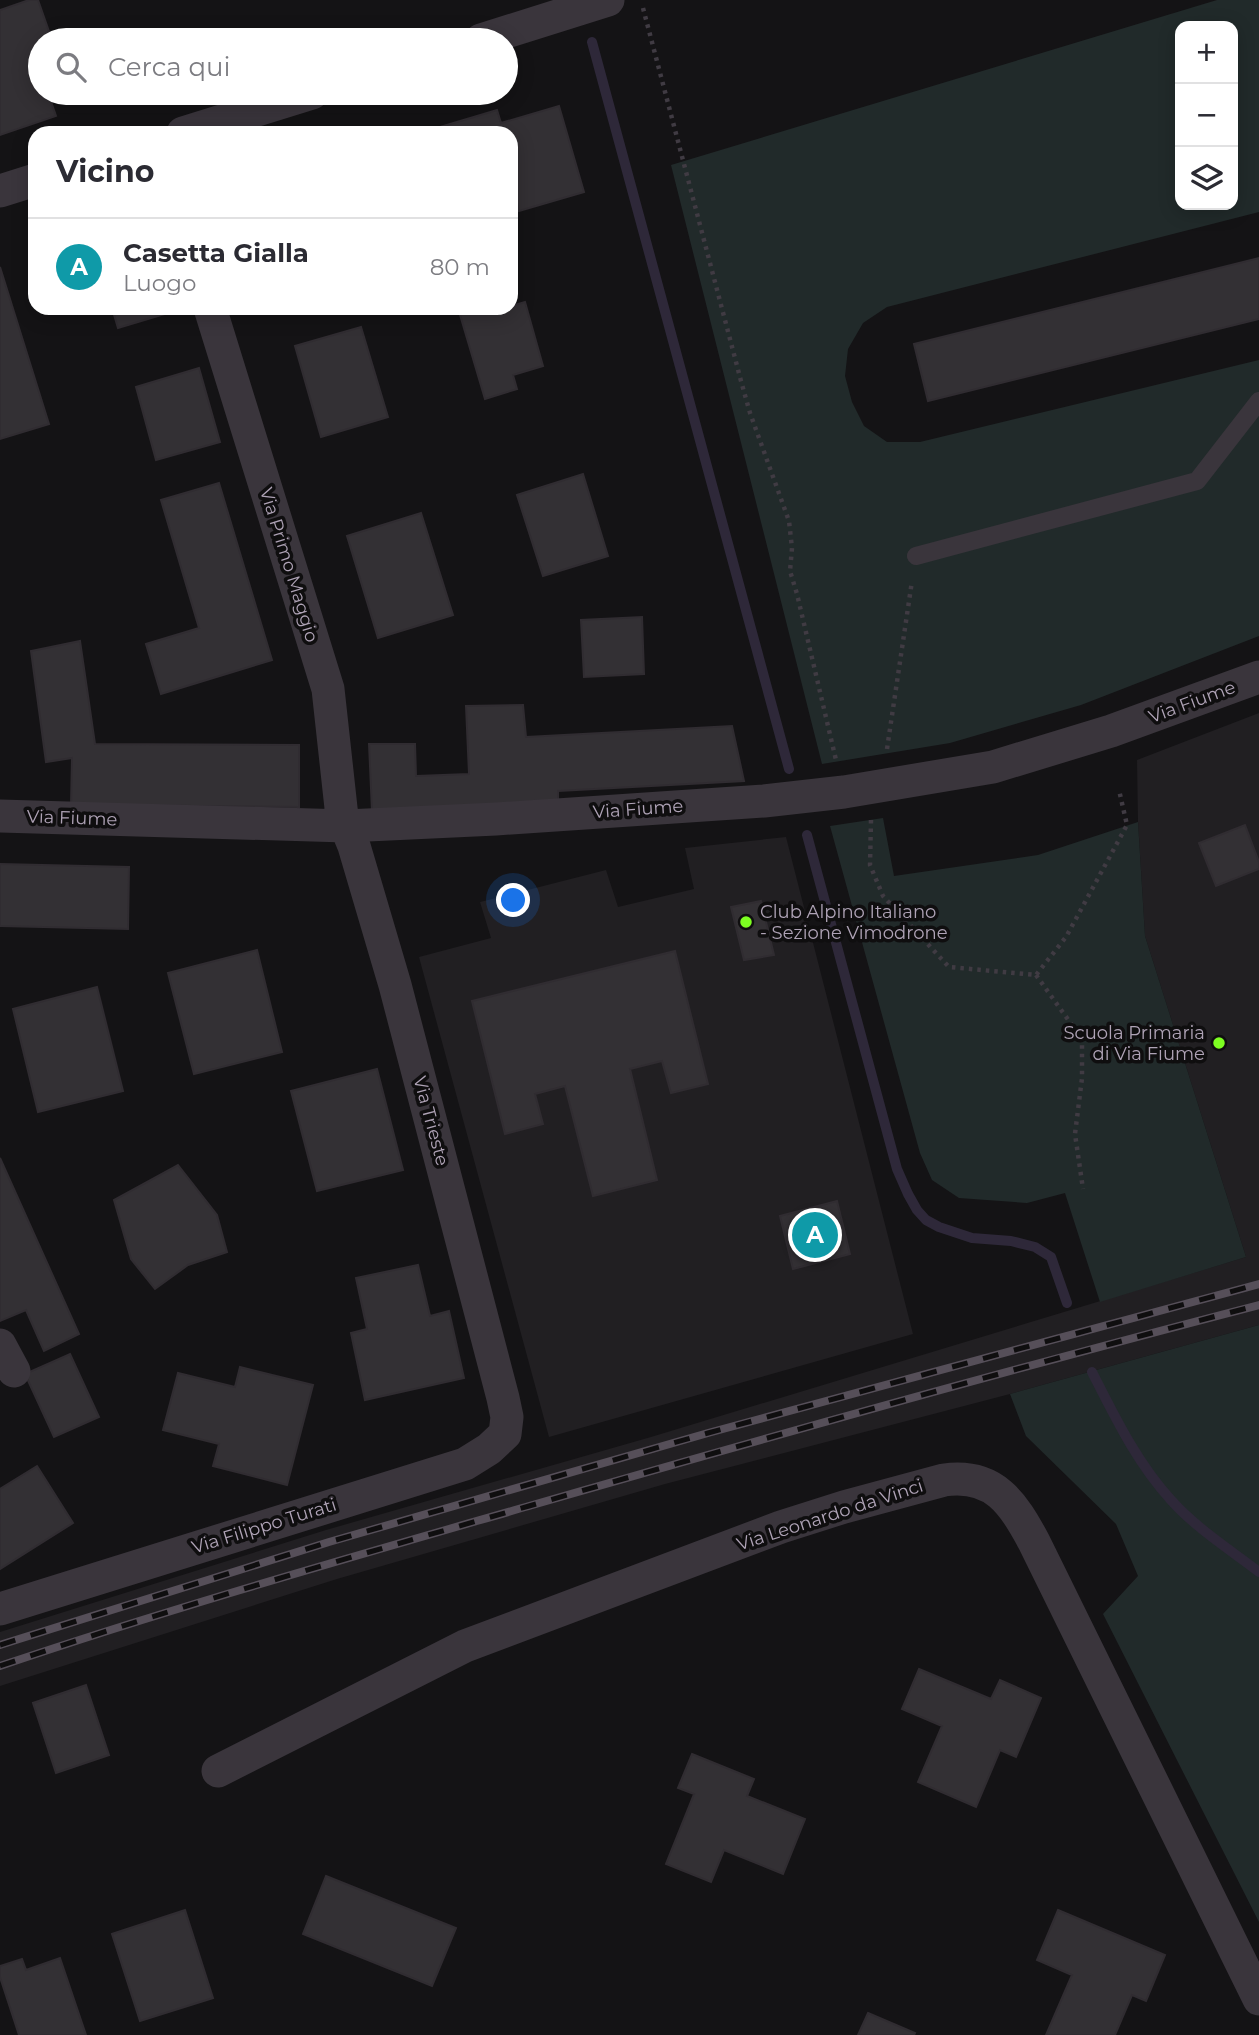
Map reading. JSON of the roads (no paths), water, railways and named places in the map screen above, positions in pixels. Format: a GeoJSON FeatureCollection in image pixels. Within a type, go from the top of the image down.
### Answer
{"type":"FeatureCollection","features":[{"type":"Feature","properties":{"kind":"street"},"geometry":{"type":"LineString","coordinates":[[518,28],[608,0]]}},
{"type":"Feature","properties":{"kind":"street"},"geometry":{"type":"LineString","coordinates":[[206,126],[273,105]]}},
{"type":"Feature","properties":{"kind":"street"},"geometry":{"type":"LineString","coordinates":[[0,191],[28,182]]}},
{"type":"Feature","properties":{"kind":"street","name":"Via Primo Maggio"},"geometry":{"type":"LineString","coordinates":[[211,315],[328,689],[342,817],[346,826]]}},
{"type":"Feature","properties":{"kind":"street","name":"Via Fiume"},"geometry":{"type":"LineString","coordinates":[[0,816],[346,826],[764,801],[844,792],[993,767],[1111,731],[1259,677]]}},
{"type":"Feature","properties":{"kind":"street","name":"Via Trieste"},"geometry":{"type":"LineString","coordinates":[[346,826],[395,985],[507,1417]]}},
{"type":"Feature","properties":{"kind":"street","name":"Via Filippo Turati"},"geometry":{"type":"LineString","coordinates":[[0,1609],[465,1464],[489,1450],[505,1434],[507,1417]]}},
{"type":"Feature","properties":{"kind":"street","name":"Via Leonardo da Vinci"},"geometry":{"type":"LineString","coordinates":[[218,1771],[465,1646],[600,1594],[780,1527],[834,1510],[944,1480],[967,1479],[981,1482],[1008,1500],[1034,1542],[1259,1999]]}},
{"type":"Feature","properties":{"kind":"lane"},"geometry":{"type":"LineString","coordinates":[[916,556],[1197,481],[1259,401]]}},
{"type":"Feature","properties":{"kind":"waterway"},"geometry":{"type":"LineString","coordinates":[[592,42],[789,769]]}},
{"type":"Feature","properties":{"kind":"waterway"},"geometry":{"type":"LineString","coordinates":[[807,835],[897,1169],[908,1194],[926,1220],[939,1227],[972,1238],[1011,1241],[1035,1247],[1051,1257],[1067,1303]]}},
{"type":"Feature","properties":{"kind":"waterway"},"geometry":{"type":"LineString","coordinates":[[1092,1372],[1127,1439],[1159,1486],[1191,1520],[1259,1572]]}},
{"type":"Feature","properties":{"kind":"railway"},"geometry":{"type":"LineString","coordinates":[[0,1645],[329,1542],[708,1433],[1259,1284]]}},
{"type":"Feature","properties":{"kind":"railway"},"geometry":{"type":"LineString","coordinates":[[0,1666],[264,1583],[620,1480],[1259,1305]]}},
{"type":"Feature","properties":{"kind":"place","name":"Club Alpino Italiano - Sezione Vimodrone"},"geometry":{"type":"Point","coordinates":[746,922]}},
{"type":"Feature","properties":{"kind":"place","name":"Scuola Primaria di Via Fiume"},"geometry":{"type":"Point","coordinates":[1219,1043]}},
{"type":"Feature","properties":{"kind":"place","name":"Casetta Gialla"},"geometry":{"type":"Point","coordinates":[815,1235]}}]}
